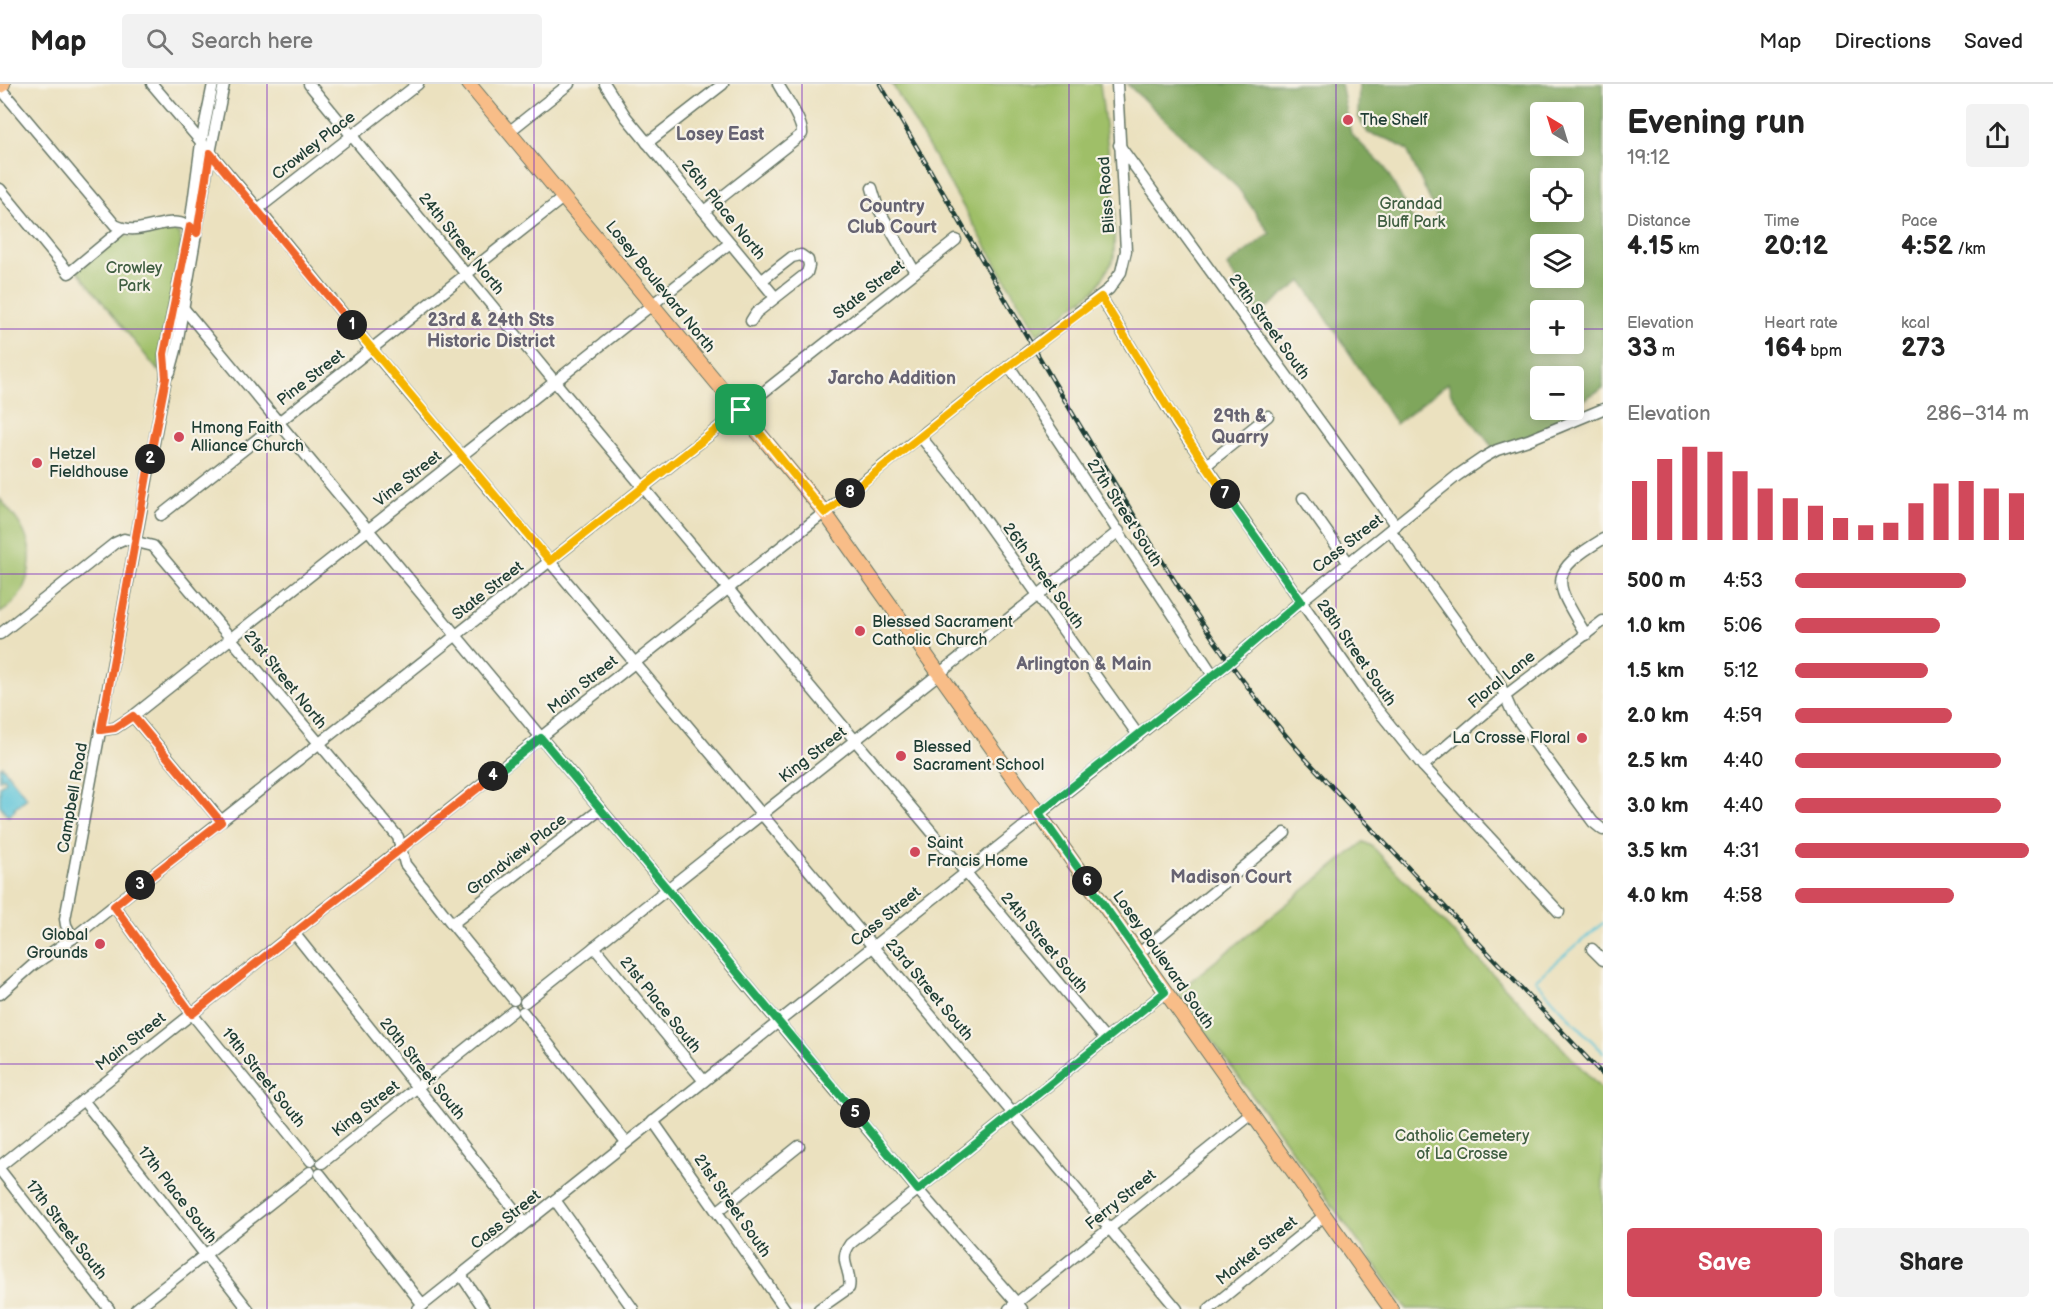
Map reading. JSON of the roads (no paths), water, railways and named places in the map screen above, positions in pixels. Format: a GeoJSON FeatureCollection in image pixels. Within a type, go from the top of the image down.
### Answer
{"type":"FeatureCollection","features":[{"type":"Feature","properties":{"kind":"main road","name":"Losey Boulevard North"},"geometry":{"type":"LineString","coordinates":[[469,84],[825,513]]}},
{"type":"Feature","properties":{"kind":"main road","name":"Losey Boulevard South"},"geometry":{"type":"LineString","coordinates":[[825,513],[1391,1309]]}},
{"type":"Feature","properties":{"kind":"street","name":"23rd Street South"},"geometry":{"type":"LineString","coordinates":[[152,84],[258,209],[371,349],[1177,1309]]}},
{"type":"Feature","properties":{"kind":"street","name":"Campbell Road"},"geometry":{"type":"LineString","coordinates":[[70,940],[65,919],[166,378],[175,357],[193,230],[201,143],[213,84]]}},
{"type":"Feature","properties":{"kind":"street","name":"Campbell Road"},"geometry":{"type":"LineString","coordinates":[[166,378],[164,354],[224,84]]}},
{"type":"Feature","properties":{"kind":"street","name":"24th Street North"},"geometry":{"type":"LineString","coordinates":[[309,84],[729,589]]}},
{"type":"Feature","properties":{"kind":"street","name":"Crowley Place"},"geometry":{"type":"LineString","coordinates":[[258,209],[417,84]]}},
{"type":"Feature","properties":{"kind":"street"},"geometry":{"type":"LineString","coordinates":[[510,131],[569,84]]}},
{"type":"Feature","properties":{"kind":"street","name":"26th Place North"},"geometry":{"type":"LineString","coordinates":[[605,84],[618,107],[775,297]]}},
{"type":"Feature","properties":{"kind":"street"},"geometry":{"type":"LineString","coordinates":[[647,143],[723,84]]}},
{"type":"Feature","properties":{"kind":"street"},"geometry":{"type":"LineString","coordinates":[[704,211],[802,134],[803,129],[778,84]]}},
{"type":"Feature","properties":{"kind":"street","name":"Bliss Road"},"geometry":{"type":"LineString","coordinates":[[1101,297],[1121,272],[1126,251],[1117,84]]}},
{"type":"Feature","properties":{"kind":"street"},"geometry":{"type":"LineString","coordinates":[[1,86],[108,218],[122,229],[138,230],[175,222],[193,230]]}},
{"type":"Feature","properties":{"kind":"street","name":"29th Street South"},"geometry":{"type":"LineString","coordinates":[[1119,145],[1393,528],[1497,678],[1512,712],[1593,822],[1603,830]]}},
{"type":"Feature","properties":{"kind":"street"},"geometry":{"type":"LineString","coordinates":[[872,188],[878,208],[915,272]]}},
{"type":"Feature","properties":{"kind":"street"},"geometry":{"type":"LineString","coordinates":[[0,189],[69,273],[122,229]]}},
{"type":"Feature","properties":{"kind":"street","name":"Pine Street"},"geometry":{"type":"LineString","coordinates":[[161,515],[564,196]]}},
{"type":"Feature","properties":{"kind":"street","name":"State Street"},"geometry":{"type":"LineString","coordinates":[[0,996],[38,971],[70,940],[956,240]]}},
{"type":"Feature","properties":{"kind":"street","name":"Vine Street"},"geometry":{"type":"LineString","coordinates":[[101,730],[115,728],[133,716],[730,243]]}},
{"type":"Feature","properties":{"kind":"street"},"geometry":{"type":"LineString","coordinates":[[751,321],[756,313],[807,273],[808,260],[801,255],[792,257],[761,281]]}},
{"type":"Feature","properties":{"kind":"street","name":"Main Street"},"geometry":{"type":"LineString","coordinates":[[0,1168],[1009,366],[1101,297]]}},
{"type":"Feature","properties":{"kind":"street","name":"28th Street South"},"geometry":{"type":"LineString","coordinates":[[1101,297],[1205,466],[1372,704],[1423,766],[1559,912]]}},
{"type":"Feature","properties":{"kind":"street"},"geometry":{"type":"LineString","coordinates":[[176,298],[1016,1307]]}},
{"type":"Feature","properties":{"kind":"street","name":"27th Street South"},"geometry":{"type":"LineString","coordinates":[[1009,366],[1213,675]]}},
{"type":"Feature","properties":{"kind":"street","name":"Cass Street"},"geometry":{"type":"LineString","coordinates":[[421,1307],[1213,675],[1348,562],[1458,475],[1483,458],[1603,409]]}},
{"type":"Feature","properties":{"kind":"street"},"geometry":{"type":"LineString","coordinates":[[1205,466],[1268,416]]}},
{"type":"Feature","properties":{"kind":"street","name":"26th Street South"},"geometry":{"type":"LineString","coordinates":[[921,437],[958,483],[1039,594],[1138,735]]}},
{"type":"Feature","properties":{"kind":"street"},"geometry":{"type":"LineString","coordinates":[[1303,498],[1348,562]]}},
{"type":"Feature","properties":{"kind":"street","name":"King Street"},"geometry":{"type":"LineString","coordinates":[[136,1309],[1119,531]]}},
{"type":"Feature","properties":{"kind":"street"},"geometry":{"type":"LineString","coordinates":[[0,634],[115,543],[124,539],[135,541]]}},
{"type":"Feature","properties":{"kind":"street"},"geometry":{"type":"LineString","coordinates":[[1586,635],[1563,594],[1561,579],[1565,567],[1575,556],[1603,539]]}},
{"type":"Feature","properties":{"kind":"street","name":"21st Street North"},"geometry":{"type":"LineString","coordinates":[[135,541],[153,546],[398,837],[401,850]]}},
{"type":"Feature","properties":{"kind":"street","name":"24th Street South"},"geometry":{"type":"LineString","coordinates":[[729,589],[1106,1040]]}},
{"type":"Feature","properties":{"kind":"street","name":"Floral Lane"},"geometry":{"type":"LineString","coordinates":[[1423,766],[1504,696],[1603,621]]}},
{"type":"Feature","properties":{"kind":"street"},"geometry":{"type":"LineString","coordinates":[[133,716],[221,822]]}},
{"type":"Feature","properties":{"kind":"street","name":"Grandview Place"},"geometry":{"type":"LineString","coordinates":[[452,924],[601,809]]}},
{"type":"Feature","properties":{"kind":"street"},"geometry":{"type":"LineString","coordinates":[[1138,954],[1285,833]]}},
{"type":"Feature","properties":{"kind":"street"},"geometry":{"type":"LineString","coordinates":[[401,850],[405,864],[626,1142]]}},
{"type":"Feature","properties":{"kind":"street","name":"19th Street South"},"geometry":{"type":"LineString","coordinates":[[114,906],[192,1014],[315,1167],[421,1307]]}},
{"type":"Feature","properties":{"kind":"street","name":"20th Street South"},"geometry":{"type":"LineString","coordinates":[[294,933],[525,1224]]}},
{"type":"Feature","properties":{"kind":"street","name":"21st Place South"},"geometry":{"type":"LineString","coordinates":[[594,947],[704,1081]]}},
{"type":"Feature","properties":{"kind":"street"},"geometry":{"type":"LineString","coordinates":[[1592,949],[1603,960]]}},
{"type":"Feature","properties":{"kind":"street"},"geometry":{"type":"LineString","coordinates":[[819,1309],[849,1288],[851,1281],[844,1258],[845,1251],[850,1244],[1165,992]]}},
{"type":"Feature","properties":{"kind":"street","name":"17th Place South"},"geometry":{"type":"LineString","coordinates":[[83,1100],[248,1309]]}},
{"type":"Feature","properties":{"kind":"street","name":"Ferry Street"},"geometry":{"type":"LineString","coordinates":[[1016,1307],[1109,1228],[1252,1114]]}},
{"type":"Feature","properties":{"kind":"street","name":"21st Street South"},"geometry":{"type":"LineString","coordinates":[[652,1121],[718,1211],[785,1309]]}},
{"type":"Feature","properties":{"kind":"street"},"geometry":{"type":"LineString","coordinates":[[718,1211],[799,1146]]}},
{"type":"Feature","properties":{"kind":"street","name":"17th Street South"},"geometry":{"type":"LineString","coordinates":[[0,1168],[109,1309]]}},
{"type":"Feature","properties":{"kind":"street"},"geometry":{"type":"LineString","coordinates":[[555,1200],[633,1309]]}},
{"type":"Feature","properties":{"kind":"street","name":"Market Street"},"geometry":{"type":"LineString","coordinates":[[1209,1309],[1324,1216]]}},
{"type":"Feature","properties":{"kind":"street"},"geometry":{"type":"LineString","coordinates":[[461,1275],[484,1309]]}},
{"type":"Feature","properties":{"kind":"water"},"geometry":{"type":"Polygon","coordinates":[[[2,766],[27,798],[8,816],[0,805],[0,786],[6,781],[4,777],[0,780],[2,766]]]}},
{"type":"Feature","properties":{"kind":"waterway"},"geometry":{"type":"LineString","coordinates":[[1603,923],[1535,980],[1603,1052]]}},
{"type":"Feature","properties":{"kind":"railway"},"geometry":{"type":"LineString","coordinates":[[880,84],[1140,526],[1191,606],[1245,684],[1305,758],[1603,1075]]}},
{"type":"Feature","properties":{"kind":"place","name":"The Shelf"},"geometry":{"type":"Point","coordinates":[1348,120]}},
{"type":"Feature","properties":{"kind":"place","name":"Hmong Faith Alliance Church"},"geometry":{"type":"Point","coordinates":[179,437]}},
{"type":"Feature","properties":{"kind":"place","name":"Hetzel Fieldhouse"},"geometry":{"type":"Point","coordinates":[37,463]}},
{"type":"Feature","properties":{"kind":"place","name":"Blessed Sacrament Catholic Church"},"geometry":{"type":"Point","coordinates":[860,631]}},
{"type":"Feature","properties":{"kind":"place","name":"La Crosse Floral"},"geometry":{"type":"Point","coordinates":[1582,738]}},
{"type":"Feature","properties":{"kind":"place","name":"Blessed Sacrament School"},"geometry":{"type":"Point","coordinates":[901,756]}},
{"type":"Feature","properties":{"kind":"place","name":"Saint Francis Home"},"geometry":{"type":"Point","coordinates":[915,852]}},
{"type":"Feature","properties":{"kind":"place","name":"Global Grounds"},"geometry":{"type":"Point","coordinates":[100,944]}},
{"type":"Feature","properties":{"kind":"district","name":"Losey East"},"geometry":{"type":"Point","coordinates":[720,134]}},
{"type":"Feature","properties":{"kind":"district","name":"Country Club Court"},"geometry":{"type":"Point","coordinates":[892,216]}},
{"type":"Feature","properties":{"kind":"district","name":"23rd & 24th Sts Historic District"},"geometry":{"type":"Point","coordinates":[491,330]}},
{"type":"Feature","properties":{"kind":"district","name":"Jarcho Addition"},"geometry":{"type":"Point","coordinates":[892,378]}},
{"type":"Feature","properties":{"kind":"district","name":"29th & Quarry"},"geometry":{"type":"Point","coordinates":[1240,426]}},
{"type":"Feature","properties":{"kind":"district","name":"Arlington & Main"},"geometry":{"type":"Point","coordinates":[1084,664]}},
{"type":"Feature","properties":{"kind":"district","name":"Madison Court"},"geometry":{"type":"Point","coordinates":[1231,877]}},
{"type":"Feature","properties":{"kind":"park label","name":"Grandad Bluff Park"},"geometry":{"type":"Point","coordinates":[1411,213]}},
{"type":"Feature","properties":{"kind":"park label","name":"Crowley Park"},"geometry":{"type":"Point","coordinates":[134,277]}},
{"type":"Feature","properties":{"kind":"park label","name":"Catholic Cemetery of La Crosse"},"geometry":{"type":"Point","coordinates":[1462,1145]}}]}
